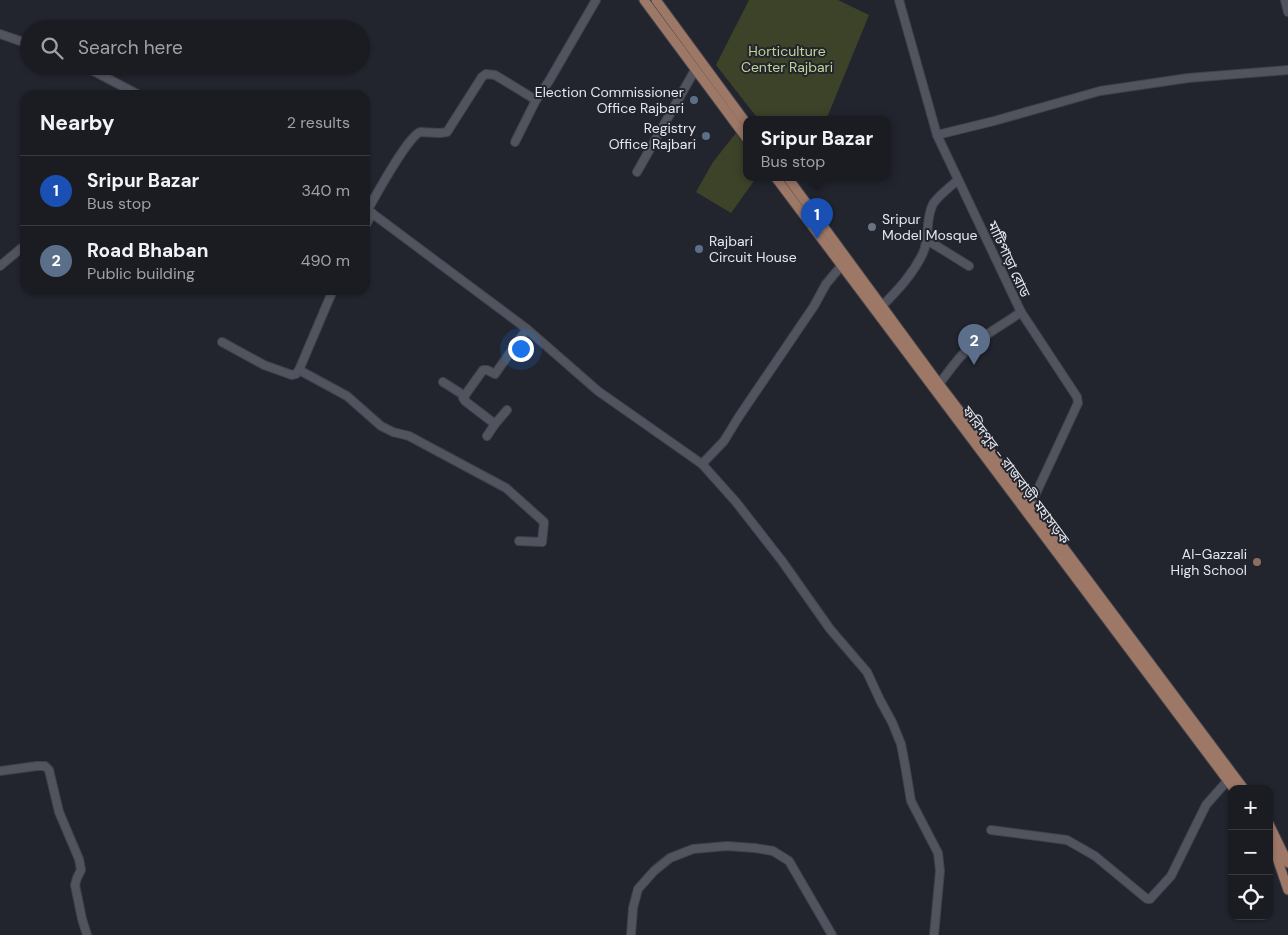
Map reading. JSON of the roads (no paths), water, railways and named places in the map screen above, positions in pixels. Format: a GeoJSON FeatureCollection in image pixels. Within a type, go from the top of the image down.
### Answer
{"type":"FeatureCollection","features":[{"type":"Feature","properties":{"kind":"main road"},"geometry":{"type":"LineString","coordinates":[[644,0],[743,134]]}},
{"type":"Feature","properties":{"kind":"main road"},"geometry":{"type":"LineString","coordinates":[[656,0],[743,119]]}},
{"type":"Feature","properties":{"kind":"main road","name":"ফরিদপুর - রাজবাড়ী মহাসড়ক"},"geometry":{"type":"LineString","coordinates":[[778,181],[1231,785]]}},
{"type":"Feature","properties":{"kind":"main road","name":"ফরিদপুর - রাজবাড়ী মহাসড়ক"},"geometry":{"type":"LineString","coordinates":[[790,181],[939,384],[1241,785]]}},
{"type":"Feature","properties":{"kind":"main road"},"geometry":{"type":"LineString","coordinates":[[1272,830],[1288,863]]}},
{"type":"Feature","properties":{"kind":"main road"},"geometry":{"type":"LineString","coordinates":[[1273,849],[1288,890]]}},
{"type":"Feature","properties":{"kind":"street"},"geometry":{"type":"LineString","coordinates":[[515,142],[536,100],[596,0]]}},
{"type":"Feature","properties":{"kind":"street","name":"মাটিপাড়া রোড"},"geometry":{"type":"LineString","coordinates":[[899,0],[938,135],[1021,312],[989,332],[965,352],[939,384]]}},
{"type":"Feature","properties":{"kind":"street"},"geometry":{"type":"LineString","coordinates":[[1286,0],[1288,12]]}},
{"type":"Feature","properties":{"kind":"street"},"geometry":{"type":"LineString","coordinates":[[0,34],[20,41]]}},
{"type":"Feature","properties":{"kind":"street"},"geometry":{"type":"LineString","coordinates":[[637,172],[695,70]]}},
{"type":"Feature","properties":{"kind":"street"},"geometry":{"type":"LineString","coordinates":[[938,135],[1100,91],[1188,78],[1288,70]]}},
{"type":"Feature","properties":{"kind":"street"},"geometry":{"type":"LineString","coordinates":[[370,207],[403,151],[416,134],[420,132],[447,132],[482,77],[486,74],[495,75],[536,100]]}},
{"type":"Feature","properties":{"kind":"street"},"geometry":{"type":"LineString","coordinates":[[101,75],[130,90]]}},
{"type":"Feature","properties":{"kind":"street"},"geometry":{"type":"LineString","coordinates":[[882,306],[901,287],[923,253],[927,240],[931,207],[958,180]]}},
{"type":"Feature","properties":{"kind":"street"},"geometry":{"type":"LineString","coordinates":[[370,211],[527,329],[598,391],[702,464],[736,502],[782,561],[830,629],[867,672],[892,722],[902,751],[911,801],[938,853],[940,862],[934,935]]}},
{"type":"Feature","properties":{"kind":"street"},"geometry":{"type":"LineString","coordinates":[[927,240],[969,266]]}},
{"type":"Feature","properties":{"kind":"street"},"geometry":{"type":"LineString","coordinates":[[0,266],[20,249]]}},
{"type":"Feature","properties":{"kind":"street"},"geometry":{"type":"LineString","coordinates":[[702,464],[724,441],[814,306],[826,284],[842,265]]}},
{"type":"Feature","properties":{"kind":"street"},"geometry":{"type":"LineString","coordinates":[[222,342],[264,365],[292,375],[296,374],[331,295]]}},
{"type":"Feature","properties":{"kind":"street"},"geometry":{"type":"LineString","coordinates":[[1021,312],[1077,397],[1078,403],[1031,504]]}},
{"type":"Feature","properties":{"kind":"street"},"geometry":{"type":"LineString","coordinates":[[495,424],[463,398],[483,370],[495,374],[527,329]]}},
{"type":"Feature","properties":{"kind":"street"},"geometry":{"type":"LineString","coordinates":[[299,370],[347,396],[381,426],[393,432],[409,436],[506,488],[544,522],[542,542],[519,541]]}},
{"type":"Feature","properties":{"kind":"street"},"geometry":{"type":"LineString","coordinates":[[443,382],[465,396]]}},
{"type":"Feature","properties":{"kind":"street"},"geometry":{"type":"LineString","coordinates":[[487,436],[506,410]]}},
{"type":"Feature","properties":{"kind":"street"},"geometry":{"type":"LineString","coordinates":[[0,771],[36,766],[44,766],[48,770],[59,812],[80,859],[81,870],[76,885],[87,935]]}},
{"type":"Feature","properties":{"kind":"street"},"geometry":{"type":"LineString","coordinates":[[991,830],[1067,840],[1095,856],[1147,899],[1150,899],[1171,876],[1206,804],[1228,780]]}},
{"type":"Feature","properties":{"kind":"street"},"geometry":{"type":"LineString","coordinates":[[631,935],[633,908],[638,889],[654,870],[670,858],[693,849],[727,846],[774,851],[789,861],[832,935]]}},
{"type":"Feature","properties":{"kind":"place","name":"Election Commissioner Office Rajbari"},"geometry":{"type":"Point","coordinates":[694,100]}},
{"type":"Feature","properties":{"kind":"place","name":"Registry Office Rajbari"},"geometry":{"type":"Point","coordinates":[706,136]}},
{"type":"Feature","properties":{"kind":"place","name":"Sripur Model Mosque"},"geometry":{"type":"Point","coordinates":[872,227]}},
{"type":"Feature","properties":{"kind":"place","name":"Sripur Bazar"},"geometry":{"type":"Point","coordinates":[817,239]}},
{"type":"Feature","properties":{"kind":"place","name":"Rajbari Circuit House"},"geometry":{"type":"Point","coordinates":[699,249]}},
{"type":"Feature","properties":{"kind":"place","name":"Road Bhaban"},"geometry":{"type":"Point","coordinates":[974,365]}},
{"type":"Feature","properties":{"kind":"place","name":"Al-Gazzali High School"},"geometry":{"type":"Point","coordinates":[1257,562]}},
{"type":"Feature","properties":{"kind":"park label","name":"Horticulture Center Rajbari"},"geometry":{"type":"Point","coordinates":[787,59]}}]}
